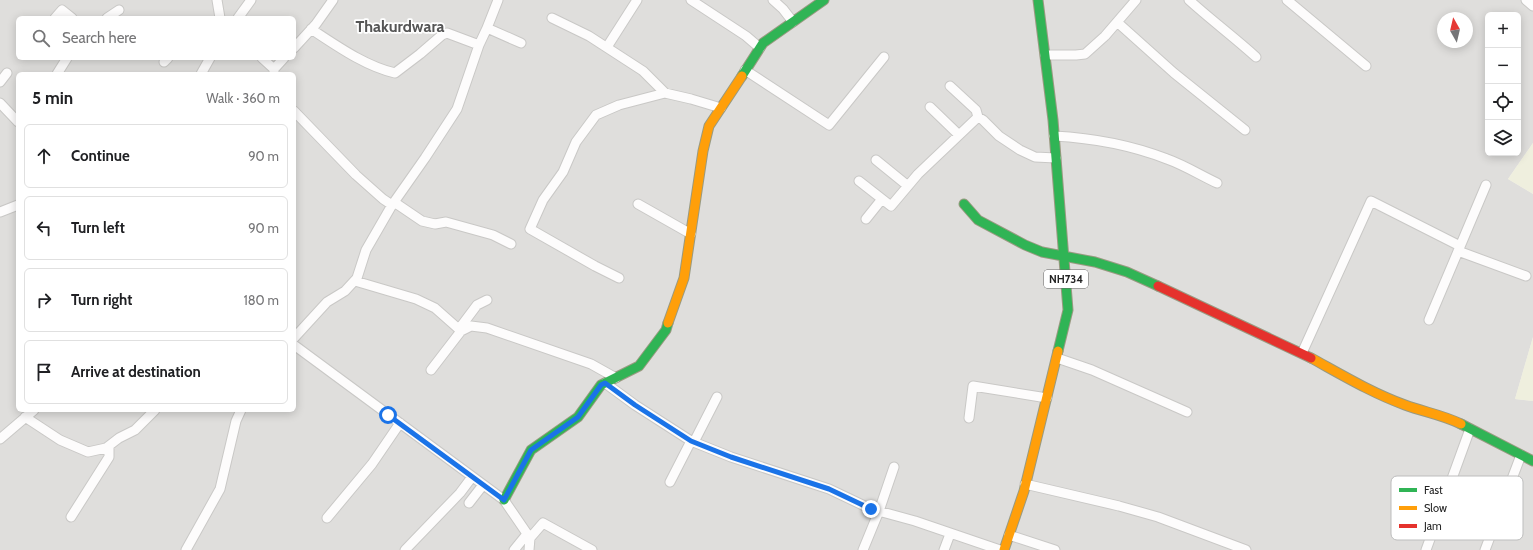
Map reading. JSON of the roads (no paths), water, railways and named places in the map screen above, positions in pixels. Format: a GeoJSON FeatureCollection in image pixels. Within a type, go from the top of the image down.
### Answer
{"type":"FeatureCollection","features":[{"type":"Feature","properties":{"kind":"main road"},"geometry":{"type":"LineString","coordinates":[[504,500],[531,450],[578,417],[601,385],[639,366],[666,330],[684,278],[692,234],[702,151],[709,126],[763,43],[824,0]]}},
{"type":"Feature","properties":{"kind":"main road","name":"NH734"},"geometry":{"type":"LineString","coordinates":[[1004,550],[1025,484],[1068,310],[1054,136],[1038,0]]}},
{"type":"Feature","properties":{"kind":"main road"},"geometry":{"type":"LineString","coordinates":[[964,204],[978,220],[1042,252],[1095,262],[1127,272],[1302,353],[1354,382],[1405,405],[1448,418],[1533,461]]}},
{"type":"Feature","properties":{"kind":"street"},"geometry":{"type":"LineString","coordinates":[[217,0],[220,16]]}},
{"type":"Feature","properties":{"kind":"street"},"geometry":{"type":"LineString","coordinates":[[239,16],[251,0]]}},
{"type":"Feature","properties":{"kind":"street"},"geometry":{"type":"LineString","coordinates":[[296,46],[333,0]]}},
{"type":"Feature","properties":{"kind":"street"},"geometry":{"type":"LineString","coordinates":[[296,336],[327,302],[345,290],[357,278],[366,250],[393,203],[457,109],[479,45],[498,0]]}},
{"type":"Feature","properties":{"kind":"street"},"geometry":{"type":"LineString","coordinates":[[607,47],[636,0]]}},
{"type":"Feature","properties":{"kind":"street"},"geometry":{"type":"LineString","coordinates":[[772,0],[783,9],[793,22]]}},
{"type":"Feature","properties":{"kind":"street"},"geometry":{"type":"LineString","coordinates":[[1045,55],[1085,54],[1105,36],[1136,0]]}},
{"type":"Feature","properties":{"kind":"street"},"geometry":{"type":"LineString","coordinates":[[1189,0],[1232,35],[1256,57]]}},
{"type":"Feature","properties":{"kind":"street"},"geometry":{"type":"LineString","coordinates":[[1287,0],[1366,66]]}},
{"type":"Feature","properties":{"kind":"street"},"geometry":{"type":"LineString","coordinates":[[1526,0],[1533,6]]}},
{"type":"Feature","properties":{"kind":"street"},"geometry":{"type":"LineString","coordinates":[[696,2],[746,36],[760,48]]}},
{"type":"Feature","properties":{"kind":"street"},"geometry":{"type":"LineString","coordinates":[[57,16],[62,10],[70,16]]}},
{"type":"Feature","properties":{"kind":"street"},"geometry":{"type":"LineString","coordinates":[[110,16],[119,10]]}},
{"type":"Feature","properties":{"kind":"street"},"geometry":{"type":"LineString","coordinates":[[552,18],[589,36],[607,47],[643,71],[665,93]]}},
{"type":"Feature","properties":{"kind":"street"},"geometry":{"type":"LineString","coordinates":[[1117,22],[1174,73],[1245,130]]}},
{"type":"Feature","properties":{"kind":"street"},"geometry":{"type":"LineString","coordinates":[[487,28],[521,43]]}},
{"type":"Feature","properties":{"kind":"street"},"geometry":{"type":"LineString","coordinates":[[311,29],[349,53],[387,71],[396,73],[442,35],[447,33],[479,45]]}},
{"type":"Feature","properties":{"kind":"street"},"geometry":{"type":"LineString","coordinates":[[745,70],[829,125],[884,57]]}},
{"type":"Feature","properties":{"kind":"street"},"geometry":{"type":"LineString","coordinates":[[58,72],[66,60]]}},
{"type":"Feature","properties":{"kind":"street"},"geometry":{"type":"LineString","coordinates":[[202,72],[209,60]]}},
{"type":"Feature","properties":{"kind":"street"},"geometry":{"type":"LineString","coordinates":[[264,60],[274,72],[283,60]]}},
{"type":"Feature","properties":{"kind":"street"},"geometry":{"type":"LineString","coordinates":[[0,82],[7,73]]}},
{"type":"Feature","properties":{"kind":"street"},"geometry":{"type":"LineString","coordinates":[[950,86],[976,110],[978,117],[999,136],[1020,150],[1035,156],[1056,158]]}},
{"type":"Feature","properties":{"kind":"street"},"geometry":{"type":"LineString","coordinates":[[620,278],[530,229],[543,200],[563,172],[576,142],[596,115],[619,105],[665,93],[721,108]]}},
{"type":"Feature","properties":{"kind":"street"},"geometry":{"type":"LineString","coordinates":[[0,104],[16,120]]}},
{"type":"Feature","properties":{"kind":"street"},"geometry":{"type":"LineString","coordinates":[[930,107],[959,135]]}},
{"type":"Feature","properties":{"kind":"street"},"geometry":{"type":"LineString","coordinates":[[296,112],[356,175],[383,199],[393,203],[422,221],[436,224],[446,222],[493,235],[511,244]]}},
{"type":"Feature","properties":{"kind":"street"},"geometry":{"type":"LineString","coordinates":[[859,181],[891,206],[918,174],[978,117]]}},
{"type":"Feature","properties":{"kind":"street"},"geometry":{"type":"LineString","coordinates":[[1054,136],[1080,137],[1151,153],[1169,159],[1217,183]]}},
{"type":"Feature","properties":{"kind":"street"},"geometry":{"type":"LineString","coordinates":[[876,160],[908,186]]}},
{"type":"Feature","properties":{"kind":"street"},"geometry":{"type":"LineString","coordinates":[[1429,320],[1486,185]]}},
{"type":"Feature","properties":{"kind":"street"},"geometry":{"type":"LineString","coordinates":[[866,219],[882,199]]}},
{"type":"Feature","properties":{"kind":"street"},"geometry":{"type":"LineString","coordinates":[[1302,353],[1371,200],[1459,248],[1526,276]]}},
{"type":"Feature","properties":{"kind":"street"},"geometry":{"type":"LineString","coordinates":[[638,204],[692,234]]}},
{"type":"Feature","properties":{"kind":"street"},"geometry":{"type":"LineString","coordinates":[[0,212],[16,206]]}},
{"type":"Feature","properties":{"kind":"street"},"geometry":{"type":"LineString","coordinates":[[355,281],[416,299],[435,308],[460,330]]}},
{"type":"Feature","properties":{"kind":"street"},"geometry":{"type":"LineString","coordinates":[[431,370],[476,306],[487,300]]}},
{"type":"Feature","properties":{"kind":"street"},"geometry":{"type":"LineString","coordinates":[[460,330],[471,326],[487,328],[592,364],[616,378]]}},
{"type":"Feature","properties":{"kind":"street"},"geometry":{"type":"LineString","coordinates":[[296,346],[504,500],[528,536],[530,550]]}},
{"type":"Feature","properties":{"kind":"street"},"geometry":{"type":"LineString","coordinates":[[1057,358],[1092,370],[1186,412]]}},
{"type":"Feature","properties":{"kind":"street"},"geometry":{"type":"LineString","coordinates":[[605,383],[635,405],[693,441],[731,457],[829,489],[871,509],[915,521],[1000,550]]}},
{"type":"Feature","properties":{"kind":"street"},"geometry":{"type":"LineString","coordinates":[[969,418],[973,386],[1047,398]]}},
{"type":"Feature","properties":{"kind":"street"},"geometry":{"type":"LineString","coordinates":[[670,482],[717,397]]}},
{"type":"Feature","properties":{"kind":"street"},"geometry":{"type":"LineString","coordinates":[[0,439],[31,412]]}},
{"type":"Feature","properties":{"kind":"street"},"geometry":{"type":"LineString","coordinates":[[25,417],[60,440],[88,452],[106,448],[119,438],[135,430],[153,412]]}},
{"type":"Feature","properties":{"kind":"street"},"geometry":{"type":"LineString","coordinates":[[186,550],[220,489],[236,420],[240,412]]}},
{"type":"Feature","properties":{"kind":"street"},"geometry":{"type":"LineString","coordinates":[[327,518],[372,464],[400,423]]}},
{"type":"Feature","properties":{"kind":"street"},"geometry":{"type":"LineString","coordinates":[[1453,476],[1470,429]]}},
{"type":"Feature","properties":{"kind":"street"},"geometry":{"type":"LineString","coordinates":[[72,517],[109,457],[109,446]]}},
{"type":"Feature","properties":{"kind":"street"},"geometry":{"type":"LineString","coordinates":[[1513,476],[1521,455]]}},
{"type":"Feature","properties":{"kind":"street"},"geometry":{"type":"LineString","coordinates":[[863,550],[879,511],[894,467]]}},
{"type":"Feature","properties":{"kind":"street"},"geometry":{"type":"LineString","coordinates":[[405,550],[460,493],[472,477]]}},
{"type":"Feature","properties":{"kind":"street"},"geometry":{"type":"LineString","coordinates":[[469,503],[483,484]]}},
{"type":"Feature","properties":{"kind":"street"},"geometry":{"type":"LineString","coordinates":[[1025,484],[1119,506],[1158,517],[1246,550]]}},
{"type":"Feature","properties":{"kind":"street"},"geometry":{"type":"LineString","coordinates":[[514,550],[543,523],[592,550]]}},
{"type":"Feature","properties":{"kind":"street"},"geometry":{"type":"LineString","coordinates":[[944,550],[950,534]]}},
{"type":"Feature","properties":{"kind":"street"},"geometry":{"type":"LineString","coordinates":[[1009,535],[1056,550]]}},
{"type":"Feature","properties":{"kind":"street"},"geometry":{"type":"LineString","coordinates":[[1426,550],[1430,540]]}},
{"type":"Feature","properties":{"kind":"street"},"geometry":{"type":"LineString","coordinates":[[1485,550],[1489,540]]}},
{"type":"Feature","properties":{"kind":"district","name":"Thakurdwara"},"geometry":{"type":"Point","coordinates":[400,26]}}]}
